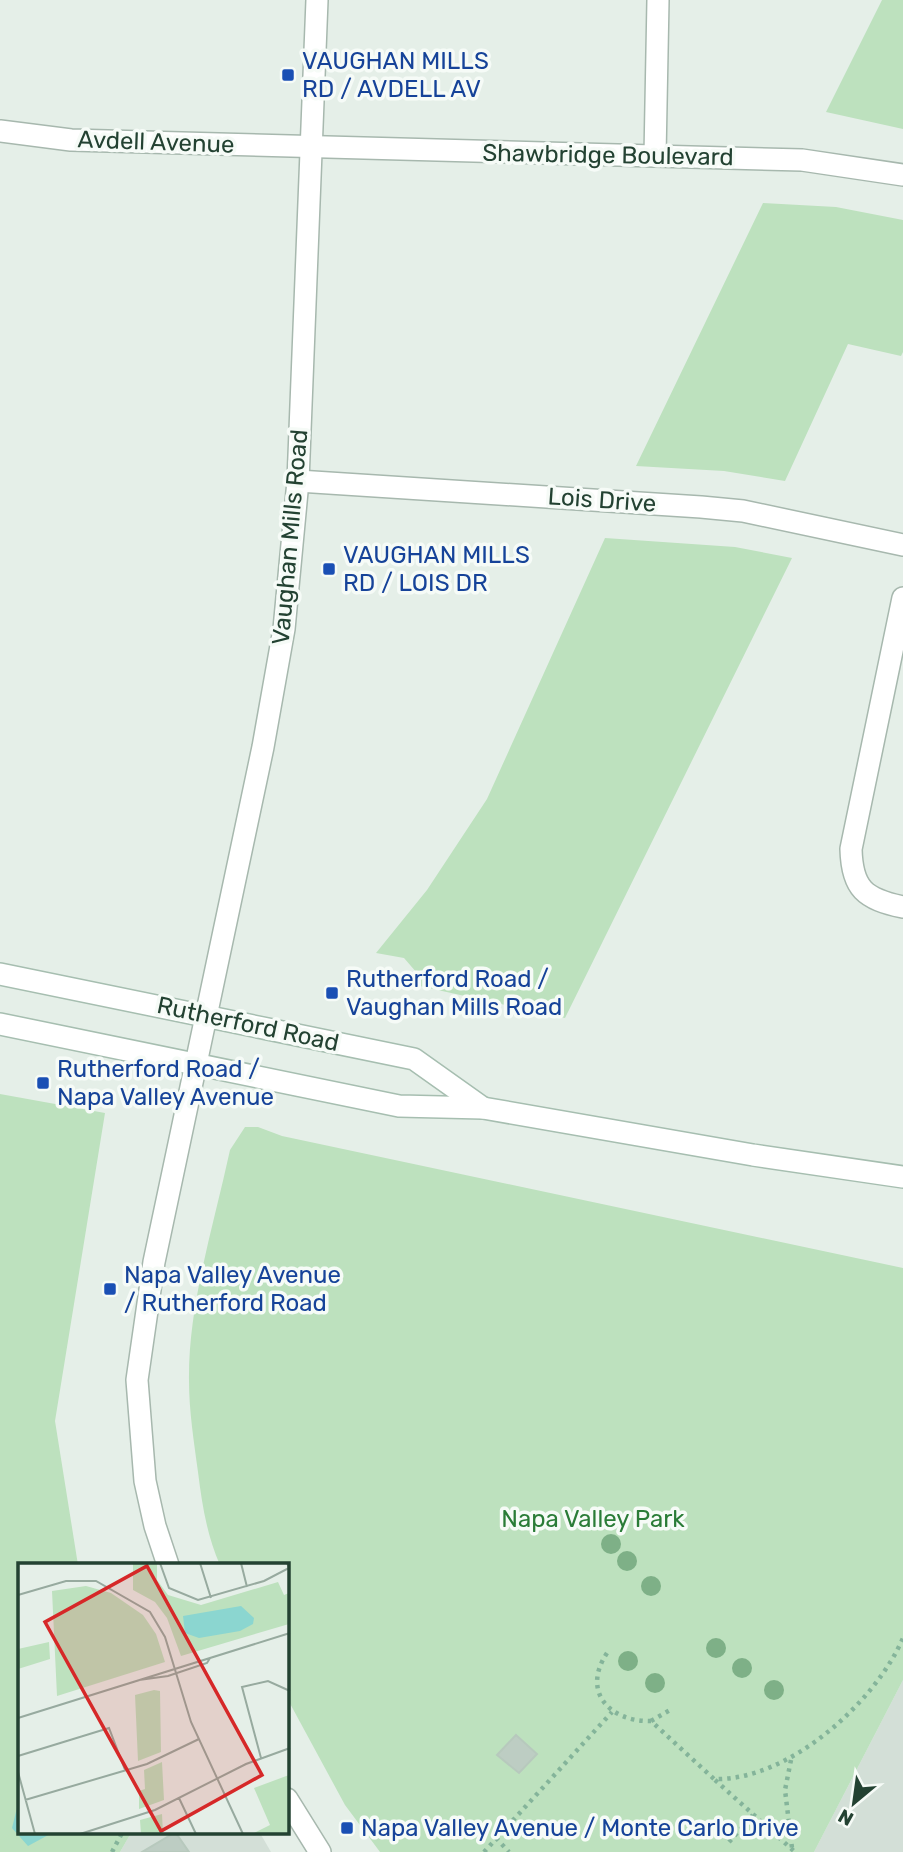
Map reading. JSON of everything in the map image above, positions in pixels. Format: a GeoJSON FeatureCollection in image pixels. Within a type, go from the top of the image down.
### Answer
{"type":"FeatureCollection","features":[{"type":"Feature","properties":{"kind":"street","name":"Vaughan Mills Road"},"geometry":{"type":"LineString","coordinates":[[167,1563],[155,1526],[145,1481],[136,1380],[151,1275],[279,663],[298,481],[317,0]]}},
{"type":"Feature","properties":{"kind":"street"},"geometry":{"type":"LineString","coordinates":[[655,156],[658,0]]}},
{"type":"Feature","properties":{"kind":"street","name":"Avdell Avenue"},"geometry":{"type":"LineString","coordinates":[[0,131],[71,140],[313,148]]}},
{"type":"Feature","properties":{"kind":"street","name":"Shawbridge Boulevard"},"geometry":{"type":"LineString","coordinates":[[313,148],[802,160],[903,175]]}},
{"type":"Feature","properties":{"kind":"street","name":"Lois Drive"},"geometry":{"type":"LineString","coordinates":[[298,481],[743,511],[903,545]]}},
{"type":"Feature","properties":{"kind":"street"},"geometry":{"type":"LineString","coordinates":[[903,598],[851,849],[852,876],[863,891],[881,902],[903,907]]}},
{"type":"Feature","properties":{"kind":"street","name":"Rutherford Road"},"geometry":{"type":"LineString","coordinates":[[0,974],[414,1059],[483,1108]]}},
{"type":"Feature","properties":{"kind":"street","name":"Rutherford Road"},"geometry":{"type":"LineString","coordinates":[[0,1024],[399,1106],[483,1108],[753,1155],[903,1177]]}},
{"type":"Feature","properties":{"kind":"street"},"geometry":{"type":"LineString","coordinates":[[289,1802],[320,1852]]}},
{"type":"Feature","properties":{"kind":"path"},"geometry":{"type":"LineString","coordinates":[[714,1779],[752,1776],[791,1759],[839,1720],[886,1672],[903,1637]]}},
{"type":"Feature","properties":{"kind":"path"},"geometry":{"type":"LineString","coordinates":[[607,1653],[600,1663],[598,1685],[604,1704],[611,1712],[636,1721],[651,1721],[670,1710]]}},
{"type":"Feature","properties":{"kind":"path"},"geometry":{"type":"LineString","coordinates":[[484,1852],[611,1712]]}},
{"type":"Feature","properties":{"kind":"path"},"geometry":{"type":"LineString","coordinates":[[651,1721],[793,1850]]}},
{"type":"Feature","properties":{"kind":"path"},"geometry":{"type":"LineString","coordinates":[[791,1759],[785,1790],[793,1850]]}},
{"type":"Feature","properties":{"kind":"path"},"geometry":{"type":"LineString","coordinates":[[729,1842],[753,1815]]}},
{"type":"Feature","properties":{"kind":"path"},"geometry":{"type":"LineString","coordinates":[[112,1852],[121,1834]]}},
{"type":"Feature","properties":{"kind":"path"},"geometry":{"type":"LineString","coordinates":[[496,1838],[509,1852]]}},
{"type":"Feature","properties":{"kind":"shaded area"},"geometry":{"type":"Polygon","coordinates":[[[903,1680],[903,1852],[814,1852],[903,1680]]]}},
{"type":"Feature","properties":{"kind":"shaded area"},"geometry":{"type":"Polygon","coordinates":[[[130,1834],[261,1834],[271,1852],[120,1852],[130,1834]]]}},
{"type":"Feature","properties":{"kind":"green space"},"geometry":{"type":"Polygon","coordinates":[[[882,0],[903,0],[903,129],[826,112],[882,0]]]}},
{"type":"Feature","properties":{"kind":"green space"},"geometry":{"type":"Polygon","coordinates":[[[763,203],[836,207],[903,220],[903,352],[901,356],[848,344],[785,481],[724,471],[636,466],[763,203]]]}},
{"type":"Feature","properties":{"kind":"green space"},"geometry":{"type":"Polygon","coordinates":[[[605,538],[735,547],[792,558],[565,1018],[415,985],[417,973],[404,958],[376,953],[427,890],[487,799],[605,538]]]}},
{"type":"Feature","properties":{"kind":"green space"},"geometry":{"type":"Polygon","coordinates":[[[0,1094],[105,1113],[55,1421],[78,1563],[18,1563],[18,1834],[130,1834],[120,1852],[0,1852],[0,1094]]]}},
{"type":"Feature","properties":{"kind":"green space","name":"Napa Valley Park"},"geometry":{"type":"Polygon","coordinates":[[[245,1127],[258,1127],[282,1136],[903,1268],[903,1680],[814,1852],[380,1852],[345,1805],[289,1702],[289,1563],[219,1563],[203,1508],[190,1404],[190,1352],[197,1294],[230,1150],[245,1127]]]}},
{"type":"Feature","properties":{"kind":"water"},"geometry":{"type":"Polygon","coordinates":[[[18,1804],[18,1834],[50,1834],[28,1846],[12,1828],[18,1804]]]}},
{"type":"Feature","properties":{"kind":"building"},"geometry":{"type":"Polygon","coordinates":[[[516,1735],[537,1754],[519,1773],[497,1755],[516,1735]]]}},
{"type":"Feature","properties":{"kind":"building"},"geometry":{"type":"Polygon","coordinates":[[[177,1834],[189,1852],[142,1852],[177,1834]]]}},
{"type":"Feature","properties":{"kind":"place","name":"VAUGHAN MILLS RD / AVDELL AV"},"geometry":{"type":"Point","coordinates":[288,75]}},
{"type":"Feature","properties":{"kind":"place","name":"VAUGHAN MILLS RD / LOIS DR"},"geometry":{"type":"Point","coordinates":[329,569]}},
{"type":"Feature","properties":{"kind":"place","name":"Rutherford Road / Vaughan Mills Road"},"geometry":{"type":"Point","coordinates":[332,993]}},
{"type":"Feature","properties":{"kind":"place","name":"Rutherford Road / Napa Valley Avenue"},"geometry":{"type":"Point","coordinates":[43,1083]}},
{"type":"Feature","properties":{"kind":"place","name":"Napa Valley Avenue / Rutherford Road"},"geometry":{"type":"Point","coordinates":[110,1289]}},
{"type":"Feature","properties":{"kind":"place","name":"Napa Valley Avenue / Monte Carlo Drive"},"geometry":{"type":"Point","coordinates":[347,1828]}}]}
